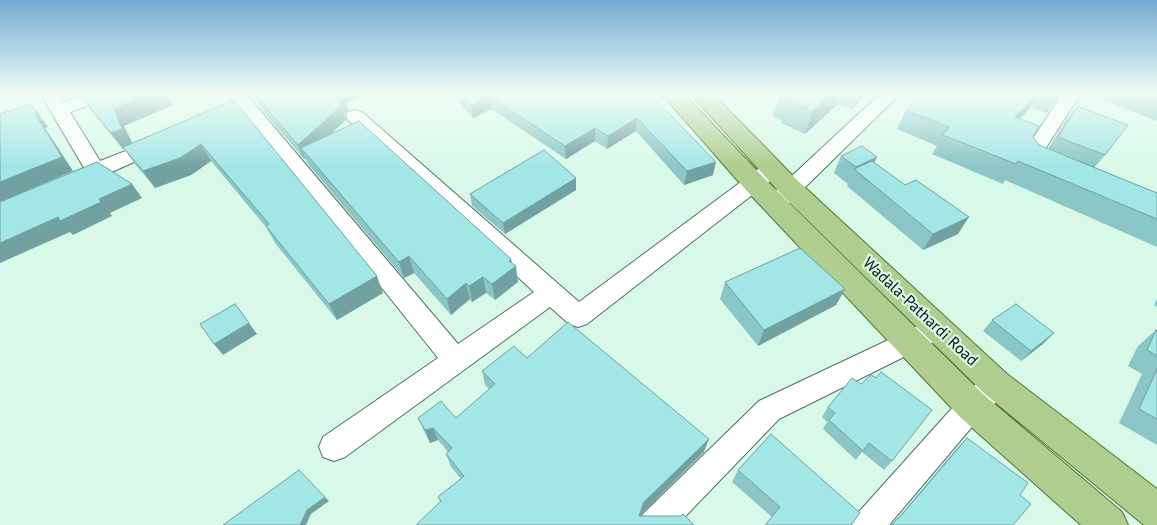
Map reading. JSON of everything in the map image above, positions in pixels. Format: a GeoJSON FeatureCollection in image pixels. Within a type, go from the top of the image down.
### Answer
{"type":"FeatureCollection","features":[{"type":"Feature","properties":{"kind":"main road","name":"Wadala-Pathardi Road"},"geometry":{"type":"LineString","coordinates":[[697,118],[937,328],[996,384],[1157,512]]}},
{"type":"Feature","properties":{"kind":"main road","name":"Wadala-Pathardi Road"},"geometry":{"type":"LineString","coordinates":[[719,118],[773,186],[910,342],[972,406],[1109,525]]}},
{"type":"Feature","properties":{"kind":"street"},"geometry":{"type":"LineString","coordinates":[[64,118],[96,171]]}},
{"type":"Feature","properties":{"kind":"street"},"geometry":{"type":"LineString","coordinates":[[255,118],[456,362]]}},
{"type":"Feature","properties":{"kind":"street"},"geometry":{"type":"LineString","coordinates":[[357,118],[578,317],[773,186],[862,118]]}},
{"type":"Feature","properties":{"kind":"street"},"geometry":{"type":"LineString","coordinates":[[1057,118],[1032,155],[1036,160],[1071,174]]}},
{"type":"Feature","properties":{"kind":"street"},"geometry":{"type":"LineString","coordinates":[[61,186],[176,137]]}},
{"type":"Feature","properties":{"kind":"street"},"geometry":{"type":"LineString","coordinates":[[334,447],[551,293]]}},
{"type":"Feature","properties":{"kind":"street"},"geometry":{"type":"LineString","coordinates":[[654,525],[769,410],[937,328]]}},
{"type":"Feature","properties":{"kind":"street"},"geometry":{"type":"LineString","coordinates":[[868,525],[972,406],[996,384]]}},
{"type":"Feature","properties":{"kind":"building"},"geometry":{"type":"Polygon","coordinates":[[[0,118],[37,118],[62,157],[0,182],[0,118]]]}},
{"type":"Feature","properties":{"kind":"building"},"geometry":{"type":"Polygon","coordinates":[[[98,118],[117,118],[122,129],[111,133],[98,118]]]}},
{"type":"Feature","properties":{"kind":"building"},"geometry":{"type":"Polygon","coordinates":[[[193,118],[248,118],[377,276],[329,304],[266,226],[269,224],[201,144],[180,158],[143,171],[123,147],[193,118]]]}},
{"type":"Feature","properties":{"kind":"building"},"geometry":{"type":"Polygon","coordinates":[[[274,118],[328,118],[298,145],[274,118]]]}},
{"type":"Feature","properties":{"kind":"building"},"geometry":{"type":"Polygon","coordinates":[[[522,118],[673,118],[716,162],[687,171],[637,118],[608,136],[595,128],[565,146],[522,118]]]}},
{"type":"Feature","properties":{"kind":"building"},"geometry":{"type":"Polygon","coordinates":[[[925,118],[1016,118],[1039,126],[1033,137],[1039,145],[1157,193],[1157,219],[1018,161],[1016,164],[943,135],[949,127],[925,118]]]}},
{"type":"Feature","properties":{"kind":"building"},"geometry":{"type":"Polygon","coordinates":[[[1070,118],[1108,118],[1128,125],[1105,155],[1058,137],[1070,118]]]}},
{"type":"Feature","properties":{"kind":"building"},"geometry":{"type":"Polygon","coordinates":[[[359,121],[511,259],[509,261],[516,266],[492,284],[483,277],[469,286],[466,283],[447,299],[409,256],[399,262],[301,148],[359,121]]]}},
{"type":"Feature","properties":{"kind":"building"},"geometry":{"type":"Polygon","coordinates":[[[862,146],[877,157],[856,167],[841,156],[862,146]]]}},
{"type":"Feature","properties":{"kind":"building"},"geometry":{"type":"Polygon","coordinates":[[[544,150],[576,178],[503,223],[470,194],[544,150]]]}},
{"type":"Feature","properties":{"kind":"building"},"geometry":{"type":"Polygon","coordinates":[[[872,161],[905,185],[916,180],[969,217],[933,234],[854,169],[872,161]]]}},
{"type":"Feature","properties":{"kind":"building"},"geometry":{"type":"Polygon","coordinates":[[[97,162],[132,184],[99,199],[101,202],[60,221],[58,217],[0,243],[0,202],[97,162]]]}},
{"type":"Feature","properties":{"kind":"building"},"geometry":{"type":"Polygon","coordinates":[[[800,248],[845,289],[764,330],[725,282],[800,248]]]}},
{"type":"Feature","properties":{"kind":"building"},"geometry":{"type":"Polygon","coordinates":[[[235,304],[249,323],[214,344],[200,324],[235,304]]]}},
{"type":"Feature","properties":{"kind":"building"},"geometry":{"type":"Polygon","coordinates":[[[1016,304],[1054,333],[1031,351],[992,320],[1016,304]]]}},
{"type":"Feature","properties":{"kind":"building"},"geometry":{"type":"Polygon","coordinates":[[[568,322],[709,439],[644,502],[639,516],[681,516],[683,514],[694,525],[416,525],[441,501],[438,497],[464,476],[446,454],[452,448],[433,428],[425,430],[418,418],[441,401],[456,418],[495,384],[482,371],[514,346],[527,358],[568,322]]]}},
{"type":"Feature","properties":{"kind":"building"},"geometry":{"type":"Polygon","coordinates":[[[1157,331],[1157,356],[1147,350],[1157,331]]]}},
{"type":"Feature","properties":{"kind":"building"},"geometry":{"type":"Polygon","coordinates":[[[1157,369],[1157,419],[1139,409],[1157,369]]]}},
{"type":"Feature","properties":{"kind":"building"},"geometry":{"type":"Polygon","coordinates":[[[881,372],[932,410],[892,461],[869,443],[863,451],[829,420],[835,413],[828,407],[852,378],[861,384],[871,375],[876,378],[881,372]]]}},
{"type":"Feature","properties":{"kind":"building"},"geometry":{"type":"Polygon","coordinates":[[[771,434],[860,513],[851,525],[765,525],[780,507],[738,470],[771,434]]]}},
{"type":"Feature","properties":{"kind":"building"},"geometry":{"type":"Polygon","coordinates":[[[967,438],[1028,483],[1020,495],[1031,504],[1013,525],[892,525],[899,518],[967,438]]]}},
{"type":"Feature","properties":{"kind":"building"},"geometry":{"type":"Polygon","coordinates":[[[299,470],[325,497],[307,510],[300,525],[223,525],[299,470]]]}}]}
